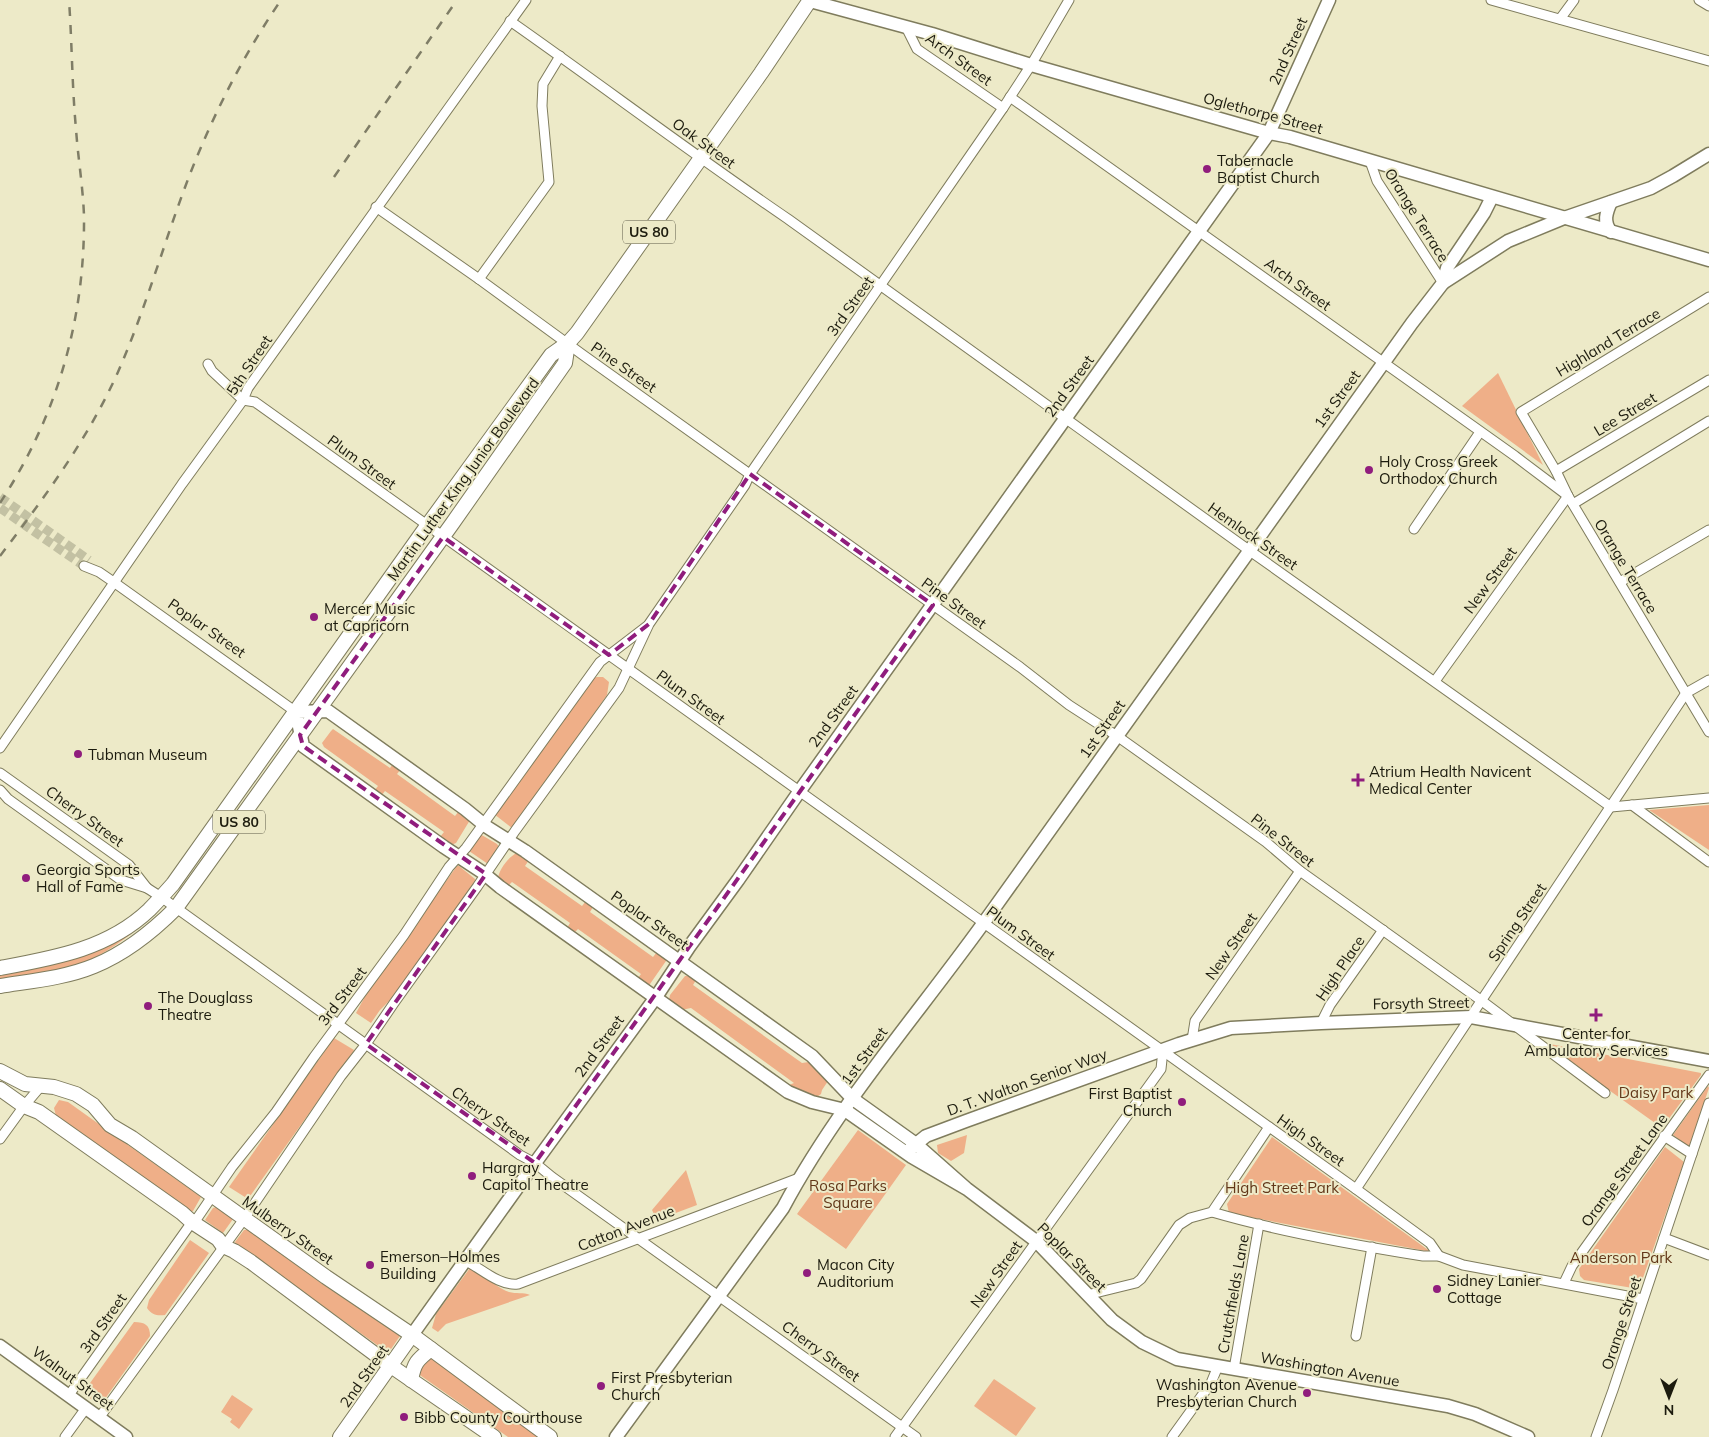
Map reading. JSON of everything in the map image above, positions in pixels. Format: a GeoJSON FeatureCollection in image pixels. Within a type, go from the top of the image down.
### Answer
{"type":"FeatureCollection","features":[{"type":"Feature","properties":{"kind":"main road","name":"Martin Luther King Junior Boulevard"},"geometry":{"type":"LineString","coordinates":[[0,968],[65,955],[92,946],[124,930],[144,914],[175,881],[551,355],[568,343],[577,333],[762,73],[809,0]]}},
{"type":"Feature","properties":{"kind":"main road","name":"Martin Luther King Junior Boulevard"},"geometry":{"type":"LineString","coordinates":[[0,986],[54,977],[93,966],[141,940],[176,908],[443,537],[565,363],[568,343]]}},
{"type":"Feature","properties":{"kind":"main road","name":"Mulberry Street"},"geometry":{"type":"LineString","coordinates":[[0,1071],[25,1084],[65,1090],[94,1105],[110,1125],[132,1138],[326,1277],[412,1335],[550,1437]]}},
{"type":"Feature","properties":{"kind":"main road"},"geometry":{"type":"LineString","coordinates":[[0,1089],[24,1106],[39,1112],[218,1239],[223,1246],[251,1262],[390,1366],[494,1437]]}},
{"type":"Feature","properties":{"kind":"main road","name":"2nd Street"},"geometry":{"type":"LineString","coordinates":[[340,1437],[412,1335]]}},
{"type":"Feature","properties":{"kind":"main road"},"geometry":{"type":"LineString","coordinates":[[411,1380],[413,1367],[418,1359],[431,1349]]}},
{"type":"Feature","properties":{"kind":"street","name":"5th Street"},"geometry":{"type":"LineString","coordinates":[[0,748],[182,484],[243,400],[248,388],[526,0]]}},
{"type":"Feature","properties":{"kind":"street","name":"Oglethorpe Street"},"geometry":{"type":"LineString","coordinates":[[809,0],[968,44],[1031,65],[1290,137],[1709,260]]}},
{"type":"Feature","properties":{"kind":"street","name":"3rd Street"},"geometry":{"type":"LineString","coordinates":[[100,1418],[244,1218],[341,1076],[366,1044],[619,688],[649,624],[745,485],[750,474],[1003,108],[1069,0]]}},
{"type":"Feature","properties":{"kind":"street","name":"2nd Street"},"geometry":{"type":"LineString","coordinates":[[412,1335],[656,997],[689,947],[799,792],[1270,132],[1329,0]]}},
{"type":"Feature","properties":{"kind":"street"},"geometry":{"type":"LineString","coordinates":[[1491,0],[1709,61]]}},
{"type":"Feature","properties":{"kind":"street"},"geometry":{"type":"LineString","coordinates":[[1560,19],[1574,0]]}},
{"type":"Feature","properties":{"kind":"street"},"geometry":{"type":"LineString","coordinates":[[1700,0],[1709,6]]}},
{"type":"Feature","properties":{"kind":"street","name":"Oak Street"},"geometry":{"type":"LineString","coordinates":[[510,22],[881,285]]}},
{"type":"Feature","properties":{"kind":"street","name":"Arch Street"},"geometry":{"type":"LineString","coordinates":[[906,27],[917,49],[1003,108]]}},
{"type":"Feature","properties":{"kind":"street"},"geometry":{"type":"LineString","coordinates":[[479,278],[549,182],[542,106],[544,84],[560,56]]}},
{"type":"Feature","properties":{"kind":"street","name":"Arch Street"},"geometry":{"type":"LineString","coordinates":[[1010,97],[1480,432],[1570,500]]}},
{"type":"Feature","properties":{"kind":"street","name":"1st Street"},"geometry":{"type":"LineString","coordinates":[[616,1437],[783,1208],[799,1178],[845,1110],[984,923],[1383,363],[1443,283],[1508,241],[1564,218],[1651,188],[1709,154]]}},
{"type":"Feature","properties":{"kind":"street","name":"Orange Terrace"},"geometry":{"type":"LineString","coordinates":[[1370,161],[1377,181],[1443,283]]}},
{"type":"Feature","properties":{"kind":"street"},"geometry":{"type":"LineString","coordinates":[[1443,283],[1446,268],[1484,213],[1492,197]]}},
{"type":"Feature","properties":{"kind":"street"},"geometry":{"type":"LineString","coordinates":[[1611,202],[1607,212],[1606,226],[1611,232]]}},
{"type":"Feature","properties":{"kind":"street","name":"Pine Street"},"geometry":{"type":"LineString","coordinates":[[376,208],[479,278],[1069,704],[1266,842],[1300,871],[1482,1000],[1513,1025]]}},
{"type":"Feature","properties":{"kind":"street","name":"Hemlock Street"},"geometry":{"type":"LineString","coordinates":[[881,285],[1611,807]]}},
{"type":"Feature","properties":{"kind":"street","name":"Highland Terrace"},"geometry":{"type":"LineString","coordinates":[[1521,412],[1709,297]]}},
{"type":"Feature","properties":{"kind":"street","name":"Plum Street"},"geometry":{"type":"LineString","coordinates":[[208,364],[212,371],[243,400],[255,402],[1163,1050]]}},
{"type":"Feature","properties":{"kind":"street","name":"Lee Street"},"geometry":{"type":"LineString","coordinates":[[1556,471],[1709,380]]}},
{"type":"Feature","properties":{"kind":"street","name":"Orange Terrace"},"geometry":{"type":"LineString","coordinates":[[1521,412],[1556,471],[1570,500],[1709,732]]}},
{"type":"Feature","properties":{"kind":"street","name":"New Street"},"geometry":{"type":"LineString","coordinates":[[1435,681],[1570,500],[1709,421]]}},
{"type":"Feature","properties":{"kind":"street"},"geometry":{"type":"LineString","coordinates":[[1414,528],[1480,432]]}},
{"type":"Feature","properties":{"kind":"street"},"geometry":{"type":"LineString","coordinates":[[1620,582],[1709,530]]}},
{"type":"Feature","properties":{"kind":"street","name":"Poplar Street"},"geometry":{"type":"LineString","coordinates":[[86,563],[296,712],[328,711],[331,713],[466,809],[482,824],[525,851],[812,1056],[853,1099],[916,1144],[967,1189],[1036,1241],[1112,1320],[1129,1332]]}},
{"type":"Feature","properties":{"kind":"street","name":"3rd Street"},"geometry":{"type":"LineString","coordinates":[[69,1395],[192,1222],[198,1217],[232,1168],[276,1112],[404,935],[448,868],[459,856],[600,662],[649,624]]}},
{"type":"Feature","properties":{"kind":"street","name":"Spring Street"},"geometry":{"type":"LineString","coordinates":[[1356,1188],[1686,693],[1709,680]]}},
{"type":"Feature","properties":{"kind":"street","name":"Poplar Street"},"geometry":{"type":"LineString","coordinates":[[296,712],[303,746],[788,1092],[812,1102],[845,1110],[906,1153],[967,1189]]}},
{"type":"Feature","properties":{"kind":"street"},"geometry":{"type":"LineString","coordinates":[[279,736],[300,735]]}},
{"type":"Feature","properties":{"kind":"street","name":"Cherry Street"},"geometry":{"type":"LineString","coordinates":[[0,773],[129,866],[147,888]]}},
{"type":"Feature","properties":{"kind":"street"},"geometry":{"type":"LineString","coordinates":[[8,799],[6,794],[8,789],[18,785]]}},
{"type":"Feature","properties":{"kind":"street","name":"Cherry Street"},"geometry":{"type":"LineString","coordinates":[[0,790],[8,799],[121,880],[147,888],[161,897],[916,1437]]}},
{"type":"Feature","properties":{"kind":"street"},"geometry":{"type":"LineString","coordinates":[[1611,807],[1709,798]]}},
{"type":"Feature","properties":{"kind":"street"},"geometry":{"type":"LineString","coordinates":[[1632,805],[1709,862]]}},
{"type":"Feature","properties":{"kind":"street","name":"New Street"},"geometry":{"type":"LineString","coordinates":[[1192,1040],[1195,1021],[1300,871]]}},
{"type":"Feature","properties":{"kind":"street","name":"High Place"},"geometry":{"type":"LineString","coordinates":[[1321,1023],[1330,1005],[1383,930]]}},
{"type":"Feature","properties":{"kind":"street","name":"Forsyth Street"},"geometry":{"type":"LineString","coordinates":[[1163,1050],[1231,1028],[1471,1017],[1709,1061]]}},
{"type":"Feature","properties":{"kind":"street"},"geometry":{"type":"LineString","coordinates":[[1513,1025],[1605,1093]]}},
{"type":"Feature","properties":{"kind":"street","name":"New Street"},"geometry":{"type":"LineString","coordinates":[[895,1437],[1161,1069],[1163,1050]]}},
{"type":"Feature","properties":{"kind":"street","name":"High Street"},"geometry":{"type":"LineString","coordinates":[[1163,1050],[1430,1243],[1439,1256]]}},
{"type":"Feature","properties":{"kind":"street","name":"D. T. Walton Senior Way"},"geometry":{"type":"LineString","coordinates":[[906,1153],[926,1136],[1163,1050]]}},
{"type":"Feature","properties":{"kind":"street","name":"Orange Street Lane"},"geometry":{"type":"LineString","coordinates":[[1564,1284],[1572,1266],[1709,1075]]}},
{"type":"Feature","properties":{"kind":"street"},"geometry":{"type":"LineString","coordinates":[[0,1139],[40,1086]]}},
{"type":"Feature","properties":{"kind":"street","name":"Orange Street"},"geometry":{"type":"LineString","coordinates":[[1596,1437],[1709,1103]]}},
{"type":"Feature","properties":{"kind":"street"},"geometry":{"type":"LineString","coordinates":[[1088,1295],[1136,1283],[1148,1270],[1179,1225],[1190,1218],[1212,1212],[1269,1127]]}},
{"type":"Feature","properties":{"kind":"street"},"geometry":{"type":"LineString","coordinates":[[1664,1136],[1692,1154]]}},
{"type":"Feature","properties":{"kind":"street","name":"Cotton Avenue"},"geometry":{"type":"LineString","coordinates":[[466,1261],[503,1283],[518,1284],[799,1178]]}},
{"type":"Feature","properties":{"kind":"street","name":"High Street"},"geometry":{"type":"LineString","coordinates":[[1212,1212],[1259,1224],[1372,1247],[1424,1256],[1439,1256],[1463,1265],[1643,1299]]}},
{"type":"Feature","properties":{"kind":"street","name":"Crutchfields Lane"},"geometry":{"type":"LineString","coordinates":[[1234,1369],[1259,1224]]}},
{"type":"Feature","properties":{"kind":"street"},"geometry":{"type":"LineString","coordinates":[[1664,1238],[1709,1255]]}},
{"type":"Feature","properties":{"kind":"street"},"geometry":{"type":"LineString","coordinates":[[1356,1336],[1372,1247]]}},
{"type":"Feature","properties":{"kind":"street","name":"Washington Avenue"},"geometry":{"type":"LineString","coordinates":[[1129,1332],[1142,1342],[1176,1359],[1448,1406],[1475,1414],[1528,1437]]}},
{"type":"Feature","properties":{"kind":"street","name":"Walnut Street"},"geometry":{"type":"LineString","coordinates":[[0,1346],[126,1437]]}},
{"type":"Feature","properties":{"kind":"street"},"geometry":{"type":"LineString","coordinates":[[1172,1437],[1211,1383],[1218,1366]]}},
{"type":"Feature","properties":{"kind":"street"},"geometry":{"type":"LineString","coordinates":[[65,1437],[86,1408]]}},
{"type":"Feature","properties":{"kind":"highlighted area"},"geometry":{"type":"Polygon","coordinates":[[[750,474],[933,605],[535,1163],[366,1044],[486,874],[303,746],[300,735],[443,537],[609,655],[649,624],[750,474]]]}},
{"type":"Feature","properties":{"kind":"green space"},"geometry":{"type":"Polygon","coordinates":[[[1498,373],[1543,465],[1462,406],[1498,373]]]}},
{"type":"Feature","properties":{"kind":"green space"},"geometry":{"type":"Polygon","coordinates":[[[603,677],[609,682],[607,695],[562,762],[512,828],[494,814],[593,678],[603,677]]]}},
{"type":"Feature","properties":{"kind":"green space"},"geometry":{"type":"Polygon","coordinates":[[[333,729],[390,768],[393,764],[401,769],[397,774],[455,816],[459,811],[470,820],[456,843],[451,845],[440,837],[444,832],[385,791],[381,796],[374,791],[378,786],[324,747],[322,743],[333,729]]]}},
{"type":"Feature","properties":{"kind":"green space"},"geometry":{"type":"Polygon","coordinates":[[[1709,805],[1709,850],[1649,810],[1709,805]]]}},
{"type":"Feature","properties":{"kind":"green space"},"geometry":{"type":"Polygon","coordinates":[[[480,834],[499,847],[488,864],[469,851],[480,834]]]}},
{"type":"Feature","properties":{"kind":"green space"},"geometry":{"type":"Polygon","coordinates":[[[517,853],[529,860],[525,866],[582,906],[586,901],[593,907],[590,912],[653,957],[657,952],[666,959],[650,984],[648,985],[638,978],[641,974],[578,929],[573,934],[567,928],[570,923],[512,882],[508,886],[498,878],[505,864],[517,853]]]}},
{"type":"Feature","properties":{"kind":"green space"},"geometry":{"type":"Polygon","coordinates":[[[457,866],[476,881],[394,996],[380,1010],[371,1023],[356,1013],[374,980],[457,866]]]}},
{"type":"Feature","properties":{"kind":"green space"},"geometry":{"type":"Polygon","coordinates":[[[148,919],[113,947],[73,968],[0,983],[0,975],[9,971],[148,919]]]}},
{"type":"Feature","properties":{"kind":"green space"},"geometry":{"type":"Polygon","coordinates":[[[685,976],[690,976],[696,980],[693,985],[802,1063],[809,1062],[828,1081],[821,1094],[817,1097],[789,1086],[794,1083],[691,1008],[681,1010],[669,1000],[670,995],[685,976]]]}},
{"type":"Feature","properties":{"kind":"green space"},"geometry":{"type":"Polygon","coordinates":[[[334,1038],[354,1050],[353,1052],[248,1199],[229,1187],[334,1038]]]}},
{"type":"Feature","properties":{"kind":"green space","name":"Daisy Park"},"geometry":{"type":"Polygon","coordinates":[[[1550,1044],[1701,1073],[1701,1075],[1662,1128],[1550,1048],[1550,1044]]]}},
{"type":"Feature","properties":{"kind":"green space"},"geometry":{"type":"Polygon","coordinates":[[[1708,1086],[1709,1088],[1689,1147],[1673,1135],[1708,1086]]]}},
{"type":"Feature","properties":{"kind":"green space"},"geometry":{"type":"Polygon","coordinates":[[[59,1100],[68,1102],[201,1197],[193,1211],[191,1212],[56,1116],[54,1108],[59,1100]]]}},
{"type":"Feature","properties":{"kind":"green space","name":"Rosa Parks Square"},"geometry":{"type":"Polygon","coordinates":[[[858,1130],[906,1165],[846,1249],[797,1214],[858,1130]]]}},
{"type":"Feature","properties":{"kind":"green space"},"geometry":{"type":"Polygon","coordinates":[[[967,1135],[964,1153],[951,1161],[938,1153],[937,1145],[967,1135]]]}},
{"type":"Feature","properties":{"kind":"green space","name":"High Street Park"},"geometry":{"type":"Polygon","coordinates":[[[1272,1137],[1431,1252],[1229,1213],[1227,1204],[1272,1137]]]}},
{"type":"Feature","properties":{"kind":"green space","name":"Anderson Park"},"geometry":{"type":"Polygon","coordinates":[[[1665,1147],[1684,1162],[1639,1289],[1584,1280],[1580,1276],[1579,1269],[1665,1147]]]}},
{"type":"Feature","properties":{"kind":"green space"},"geometry":{"type":"Polygon","coordinates":[[[686,1170],[697,1205],[657,1220],[652,1210],[686,1170]]]}},
{"type":"Feature","properties":{"kind":"green space"},"geometry":{"type":"Polygon","coordinates":[[[216,1207],[233,1219],[223,1233],[205,1220],[213,1208],[216,1207]]]}},
{"type":"Feature","properties":{"kind":"green space"},"geometry":{"type":"Polygon","coordinates":[[[244,1230],[248,1230],[321,1283],[400,1336],[389,1352],[236,1244],[235,1242],[244,1230]]]}},
{"type":"Feature","properties":{"kind":"green space"},"geometry":{"type":"Polygon","coordinates":[[[190,1240],[209,1253],[165,1315],[153,1314],[147,1308],[149,1300],[190,1240]]]}},
{"type":"Feature","properties":{"kind":"green space"},"geometry":{"type":"Polygon","coordinates":[[[470,1268],[505,1290],[512,1293],[530,1295],[446,1324],[438,1332],[432,1328],[436,1314],[470,1268]]]}},
{"type":"Feature","properties":{"kind":"green space"},"geometry":{"type":"Polygon","coordinates":[[[134,1322],[146,1325],[150,1336],[102,1403],[99,1404],[85,1395],[85,1390],[134,1322]]]}},
{"type":"Feature","properties":{"kind":"green space"},"geometry":{"type":"Polygon","coordinates":[[[419,1349],[539,1437],[508,1437],[407,1366],[419,1349]]]}},
{"type":"Feature","properties":{"kind":"green space"},"geometry":{"type":"Polygon","coordinates":[[[994,1379],[1036,1408],[1016,1436],[974,1406],[994,1379]]]}},
{"type":"Feature","properties":{"kind":"green space"},"geometry":{"type":"Polygon","coordinates":[[[232,1395],[253,1409],[239,1429],[230,1422],[232,1419],[221,1412],[232,1395]]]}},
{"type":"Feature","properties":{"kind":"tunnel"},"geometry":{"type":"LineString","coordinates":[[0,497],[89,560]]}},
{"type":"Feature","properties":{"kind":"tunnel"},"geometry":{"type":"LineString","coordinates":[[0,508],[84,566]]}},
{"type":"Feature","properties":{"kind":"railway"},"geometry":{"type":"LineString","coordinates":[[0,503],[20,470],[52,401],[64,366],[73,330],[79,292],[83,255],[84,216],[75,113],[69,0]]}},
{"type":"Feature","properties":{"kind":"railway"},"geometry":{"type":"LineString","coordinates":[[0,556],[64,467],[106,397],[128,348],[190,174],[209,129],[242,63],[281,0]]}},
{"type":"Feature","properties":{"kind":"railway"},"geometry":{"type":"LineString","coordinates":[[334,177],[457,0]]}},
{"type":"Feature","properties":{"kind":"place","name":"Tabernacle Baptist Church"},"geometry":{"type":"Point","coordinates":[1207,169]}},
{"type":"Feature","properties":{"kind":"place","name":"Holy Cross Greek Orthodox Church"},"geometry":{"type":"Point","coordinates":[1369,470]}},
{"type":"Feature","properties":{"kind":"place","name":"Mercer Music at Capricorn"},"geometry":{"type":"Point","coordinates":[314,617]}},
{"type":"Feature","properties":{"kind":"place","name":"Tubman Museum"},"geometry":{"type":"Point","coordinates":[78,754]}},
{"type":"Feature","properties":{"kind":"place","name":"Atrium Health Navicent Medical Center"},"geometry":{"type":"Point","coordinates":[1358,780]}},
{"type":"Feature","properties":{"kind":"place","name":"Georgia Sports Hall of Fame"},"geometry":{"type":"Point","coordinates":[26,878]}},
{"type":"Feature","properties":{"kind":"place","name":"The Douglass Theatre"},"geometry":{"type":"Point","coordinates":[148,1006]}},
{"type":"Feature","properties":{"kind":"place","name":"Center for Ambulatory Services"},"geometry":{"type":"Point","coordinates":[1596,1015]}},
{"type":"Feature","properties":{"kind":"place","name":"First Baptist Church"},"geometry":{"type":"Point","coordinates":[1182,1102]}},
{"type":"Feature","properties":{"kind":"place","name":"Hargray Capitol Theatre"},"geometry":{"type":"Point","coordinates":[472,1176]}},
{"type":"Feature","properties":{"kind":"place","name":"Emerson–Holmes Building"},"geometry":{"type":"Point","coordinates":[370,1265]}},
{"type":"Feature","properties":{"kind":"place","name":"Macon City Auditorium"},"geometry":{"type":"Point","coordinates":[807,1273]}},
{"type":"Feature","properties":{"kind":"place","name":"Sidney Lanier Cottage"},"geometry":{"type":"Point","coordinates":[1437,1289]}},
{"type":"Feature","properties":{"kind":"place","name":"First Presbyterian Church"},"geometry":{"type":"Point","coordinates":[601,1386]}},
{"type":"Feature","properties":{"kind":"place","name":"Washington Avenue Presbyterian Church"},"geometry":{"type":"Point","coordinates":[1307,1393]}},
{"type":"Feature","properties":{"kind":"place","name":"Bibb County Courthouse"},"geometry":{"type":"Point","coordinates":[404,1417]}}]}
